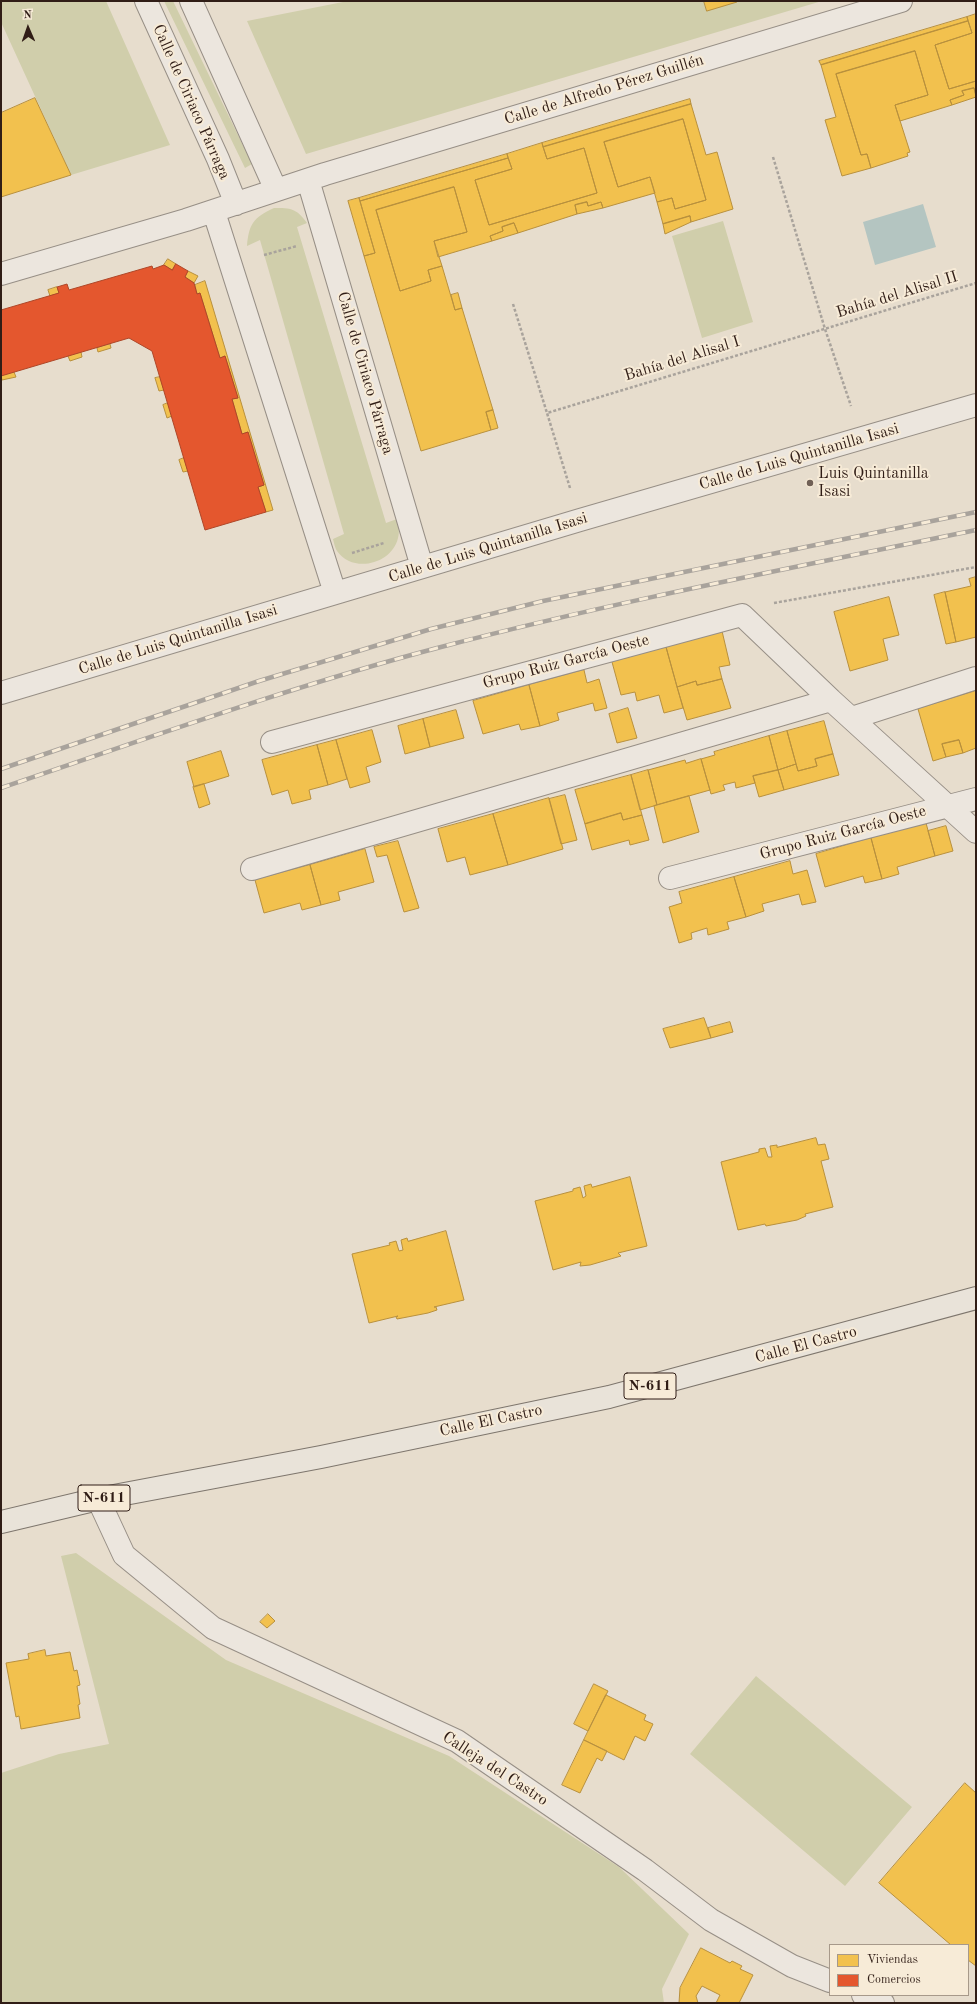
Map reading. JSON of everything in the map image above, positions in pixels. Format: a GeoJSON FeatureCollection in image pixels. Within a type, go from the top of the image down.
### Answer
{"type":"FeatureCollection","features":[{"type":"Feature","properties":{"kind":"highway","name":"Calle El Castro"},"geometry":{"type":"LineString","coordinates":[[1,1522],[98,1500],[321,1457],[609,1397],[976,1298]]}},
{"type":"Feature","properties":{"kind":"street","name":"Calle de Ciriaco Párraga"},"geometry":{"type":"LineString","coordinates":[[146,1],[218,158],[236,204]]}},
{"type":"Feature","properties":{"kind":"street"},"geometry":{"type":"LineString","coordinates":[[191,1],[276,190]]}},
{"type":"Feature","properties":{"kind":"street","name":"Calle de Alfredo Pérez Guillén"},"geometry":{"type":"LineString","coordinates":[[214,212],[308,180],[901,1]]}},
{"type":"Feature","properties":{"kind":"street","name":"Calle de Ciriaco Párraga"},"geometry":{"type":"LineString","coordinates":[[308,180],[422,567]]}},
{"type":"Feature","properties":{"kind":"street"},"geometry":{"type":"LineString","coordinates":[[1,274],[214,212],[335,593]]}},
{"type":"Feature","properties":{"kind":"street","name":"Calle de Luis Quintanilla Isasi"},"geometry":{"type":"LineString","coordinates":[[1,693],[422,567],[976,405]]}},
{"type":"Feature","properties":{"kind":"street","name":"Grupo Ruiz García Oeste"},"geometry":{"type":"LineString","coordinates":[[272,742],[742,615],[831,700],[976,832]]}},
{"type":"Feature","properties":{"kind":"street"},"geometry":{"type":"LineString","coordinates":[[852,718],[976,678]]}},
{"type":"Feature","properties":{"kind":"street"},"geometry":{"type":"LineString","coordinates":[[252,869],[831,700]]}},
{"type":"Feature","properties":{"kind":"street","name":"Grupo Ruiz García Oeste"},"geometry":{"type":"LineString","coordinates":[[670,878],[976,799]]}},
{"type":"Feature","properties":{"kind":"street","name":"Calleja del Castro"},"geometry":{"type":"LineString","coordinates":[[98,1500],[124,1555],[213,1628],[457,1741],[645,1870],[711,1920],[792,1966],[829,1981]]}},
{"type":"Feature","properties":{"kind":"street"},"geometry":{"type":"LineString","coordinates":[[866,1996],[883,2003]]}},
{"type":"Feature","properties":{"kind":"path"},"geometry":{"type":"LineString","coordinates":[[773,157],[825,329],[851,406]]}},
{"type":"Feature","properties":{"kind":"path"},"geometry":{"type":"LineString","coordinates":[[264,255],[302,244]]}},
{"type":"Feature","properties":{"kind":"path","name":"Bahía del Alisal II"},"geometry":{"type":"LineString","coordinates":[[825,329],[976,284]]}},
{"type":"Feature","properties":{"kind":"path"},"geometry":{"type":"LineString","coordinates":[[513,304],[570,488]]}},
{"type":"Feature","properties":{"kind":"path","name":"Bahía del Alisal I"},"geometry":{"type":"LineString","coordinates":[[547,413],[825,329]]}},
{"type":"Feature","properties":{"kind":"path"},"geometry":{"type":"LineString","coordinates":[[349,554],[391,541]]}},
{"type":"Feature","properties":{"kind":"path"},"geometry":{"type":"LineString","coordinates":[[742,615],[764,605],[976,567]]}},
{"type":"Feature","properties":{"kind":"shaded area"},"geometry":{"type":"Polygon","coordinates":[[[1,1],[106,1],[170,145],[71,175],[1,22],[1,1]]]}},
{"type":"Feature","properties":{"kind":"shaded area"},"geometry":{"type":"Polygon","coordinates":[[[164,1],[173,1],[252,164],[245,168],[164,1]]]}},
{"type":"Feature","properties":{"kind":"shaded area"},"geometry":{"type":"Polygon","coordinates":[[[348,1],[822,1],[306,154],[247,21],[348,1]]]}},
{"type":"Feature","properties":{"kind":"shaded area"},"geometry":{"type":"Polygon","coordinates":[[[923,204],[936,247],[875,265],[863,222],[923,204]]]}},
{"type":"Feature","properties":{"kind":"shaded area"},"geometry":{"type":"Polygon","coordinates":[[[274,208],[293,210],[300,214],[307,223],[297,227],[386,523],[397,519],[399,533],[394,547],[380,560],[371,563],[362,564],[352,562],[344,558],[337,551],[333,539],[344,534],[260,240],[247,246],[249,232],[253,222],[261,215],[274,208]]]}},
{"type":"Feature","properties":{"kind":"shaded area"},"geometry":{"type":"Polygon","coordinates":[[[723,221],[753,322],[702,338],[672,236],[723,221]]]}},
{"type":"Feature","properties":{"kind":"shaded area"},"geometry":{"type":"Polygon","coordinates":[[[76,1553],[226,1660],[449,1756],[619,1867],[689,1934],[662,1989],[664,2003],[1,2003],[1,1773],[59,1754],[109,1744],[61,1556],[76,1553]]]}},
{"type":"Feature","properties":{"kind":"shaded area"},"geometry":{"type":"Polygon","coordinates":[[[756,1676],[912,1807],[845,1886],[690,1754],[756,1676]]]}},
{"type":"Feature","properties":{"kind":"building: Viviendas"},"geometry":{"type":"Polygon","coordinates":[[[704,1],[737,1],[737,2],[707,11],[704,1]]]}},
{"type":"Feature","properties":{"kind":"building: Viviendas"},"geometry":{"type":"Polygon","coordinates":[[[976,14],[976,81],[949,89],[935,45],[972,33],[967,17],[976,14]]]}},
{"type":"Feature","properties":{"kind":"building: Viviendas"},"geometry":{"type":"Polygon","coordinates":[[[967,17],[968,21],[821,65],[819,61],[967,17]]]}},
{"type":"Feature","properties":{"kind":"building: Viviendas"},"geometry":{"type":"Polygon","coordinates":[[[968,21],[972,33],[935,45],[949,89],[976,81],[976,95],[974,88],[962,91],[964,95],[950,100],[952,105],[900,121],[895,105],[928,95],[915,51],[836,74],[861,155],[867,154],[871,168],[842,176],[825,120],[836,117],[821,65],[968,21]]]}},
{"type":"Feature","properties":{"kind":"building: Viviendas"},"geometry":{"type":"Polygon","coordinates":[[[915,51],[928,95],[895,105],[910,152],[907,153],[908,156],[871,168],[867,154],[861,155],[836,74],[915,51]]]}},
{"type":"Feature","properties":{"kind":"building: Viviendas"},"geometry":{"type":"Polygon","coordinates":[[[974,88],[976,97],[952,105],[950,100],[964,95],[962,91],[974,88]]]}},
{"type":"Feature","properties":{"kind":"building: Viviendas"},"geometry":{"type":"Polygon","coordinates":[[[35,98],[71,175],[1,197],[1,113],[35,98]]]}},
{"type":"Feature","properties":{"kind":"building: Viviendas"},"geometry":{"type":"Polygon","coordinates":[[[690,99],[691,104],[543,147],[542,143],[690,99]]]}},
{"type":"Feature","properties":{"kind":"building: Viviendas"},"geometry":{"type":"Polygon","coordinates":[[[691,104],[706,155],[717,152],[733,209],[691,222],[690,216],[663,224],[657,202],[672,198],[675,209],[706,200],[683,119],[604,142],[618,187],[650,177],[655,193],[603,208],[601,202],[588,206],[587,202],[575,205],[577,214],[518,233],[514,223],[502,227],[503,231],[490,236],[492,241],[438,257],[434,241],[467,232],[454,187],[376,210],[400,291],[431,281],[428,270],[442,266],[455,310],[462,308],[493,410],[486,412],[491,430],[421,451],[364,256],[375,253],[360,201],[508,158],[512,169],[475,180],[489,225],[597,193],[584,148],[547,159],[543,147],[691,104]]]}},
{"type":"Feature","properties":{"kind":"building: Viviendas"},"geometry":{"type":"Polygon","coordinates":[[[683,119],[706,200],[675,209],[672,198],[657,202],[650,177],[618,187],[604,142],[683,119]]]}},
{"type":"Feature","properties":{"kind":"building: Viviendas"},"geometry":{"type":"Polygon","coordinates":[[[542,143],[547,159],[584,148],[597,193],[489,225],[475,180],[512,169],[507,154],[542,143]]]}},
{"type":"Feature","properties":{"kind":"building: Viviendas"},"geometry":{"type":"Polygon","coordinates":[[[507,154],[508,158],[360,201],[359,198],[507,154]]]}},
{"type":"Feature","properties":{"kind":"building: Viviendas"},"geometry":{"type":"Polygon","coordinates":[[[454,187],[467,232],[434,241],[442,266],[428,270],[431,281],[400,291],[376,210],[454,187]]]}},
{"type":"Feature","properties":{"kind":"building: Viviendas"},"geometry":{"type":"Polygon","coordinates":[[[359,198],[375,253],[364,256],[348,201],[359,198]]]}},
{"type":"Feature","properties":{"kind":"building: Viviendas"},"geometry":{"type":"Polygon","coordinates":[[[587,202],[588,206],[601,202],[603,208],[577,214],[575,205],[587,202]]]}},
{"type":"Feature","properties":{"kind":"building: Viviendas"},"geometry":{"type":"Polygon","coordinates":[[[690,216],[691,222],[665,234],[663,224],[690,216]]]}},
{"type":"Feature","properties":{"kind":"building: Viviendas"},"geometry":{"type":"Polygon","coordinates":[[[514,223],[518,233],[492,241],[490,236],[503,231],[502,227],[514,223]]]}},
{"type":"Feature","properties":{"kind":"building: Viviendas"},"geometry":{"type":"Polygon","coordinates":[[[168,259],[176,264],[172,270],[164,265],[168,259]]]}},
{"type":"Feature","properties":{"kind":"building: Viviendas"},"geometry":{"type":"Polygon","coordinates":[[[188,271],[198,276],[194,283],[185,277],[188,271]]]}},
{"type":"Feature","properties":{"kind":"building: Viviendas"},"geometry":{"type":"Polygon","coordinates":[[[205,281],[273,510],[266,512],[258,487],[264,485],[248,432],[242,434],[232,399],[238,398],[225,356],[220,358],[200,293],[197,294],[195,285],[205,281]]]}},
{"type":"Feature","properties":{"kind":"building: Viviendas"},"geometry":{"type":"Polygon","coordinates":[[[57,287],[59,293],[50,296],[48,290],[57,287]]]}},
{"type":"Feature","properties":{"kind":"building: Viviendas"},"geometry":{"type":"Polygon","coordinates":[[[458,293],[462,308],[455,310],[451,295],[458,293]]]}},
{"type":"Feature","properties":{"kind":"building: Viviendas"},"geometry":{"type":"Polygon","coordinates":[[[110,344],[111,348],[98,352],[97,348],[110,344]]]}},
{"type":"Feature","properties":{"kind":"building: Viviendas"},"geometry":{"type":"Polygon","coordinates":[[[81,352],[82,357],[70,361],[68,356],[81,352]]]}},
{"type":"Feature","properties":{"kind":"building: Viviendas"},"geometry":{"type":"Polygon","coordinates":[[[14,372],[16,377],[2,380],[1,376],[14,372]]]}},
{"type":"Feature","properties":{"kind":"building: Viviendas"},"geometry":{"type":"Polygon","coordinates":[[[160,377],[164,390],[159,391],[155,378],[160,377]]]}},
{"type":"Feature","properties":{"kind":"building: Viviendas"},"geometry":{"type":"Polygon","coordinates":[[[168,403],[172,416],[167,418],[163,405],[168,403]]]}},
{"type":"Feature","properties":{"kind":"building: Viviendas"},"geometry":{"type":"Polygon","coordinates":[[[493,410],[498,428],[491,430],[486,412],[493,410]]]}},
{"type":"Feature","properties":{"kind":"building: Viviendas"},"geometry":{"type":"Polygon","coordinates":[[[184,458],[188,471],[183,472],[179,460],[184,458]]]}},
{"type":"Feature","properties":{"kind":"building: Viviendas"},"geometry":{"type":"Polygon","coordinates":[[[976,577],[976,637],[956,642],[945,592],[971,586],[969,579],[976,577]]]}},
{"type":"Feature","properties":{"kind":"building: Viviendas"},"geometry":{"type":"Polygon","coordinates":[[[945,592],[956,642],[946,644],[934,595],[945,592]]]}},
{"type":"Feature","properties":{"kind":"building: Viviendas"},"geometry":{"type":"Polygon","coordinates":[[[889,597],[899,635],[883,639],[888,660],[850,671],[834,612],[889,597]]]}},
{"type":"Feature","properties":{"kind":"building: Viviendas"},"geometry":{"type":"Polygon","coordinates":[[[722,631],[730,665],[719,667],[722,679],[697,685],[696,681],[677,687],[666,647],[722,631]]]}},
{"type":"Feature","properties":{"kind":"building: Viviendas"},"geometry":{"type":"Polygon","coordinates":[[[666,647],[683,708],[664,713],[659,695],[637,701],[635,692],[621,695],[612,662],[666,647]]]}},
{"type":"Feature","properties":{"kind":"building: Viviendas"},"geometry":{"type":"Polygon","coordinates":[[[584,670],[587,683],[599,679],[607,708],[595,711],[593,703],[557,713],[559,720],[540,726],[529,685],[584,670]]]}},
{"type":"Feature","properties":{"kind":"building: Viviendas"},"geometry":{"type":"Polygon","coordinates":[[[722,679],[731,708],[687,720],[677,687],[696,681],[697,685],[722,679]]]}},
{"type":"Feature","properties":{"kind":"building: Viviendas"},"geometry":{"type":"Polygon","coordinates":[[[529,685],[540,726],[521,730],[519,724],[483,734],[473,701],[529,685]]]}},
{"type":"Feature","properties":{"kind":"building: Viviendas"},"geometry":{"type":"Polygon","coordinates":[[[976,691],[976,748],[963,753],[959,740],[942,744],[946,757],[933,761],[918,709],[976,691]]]}},
{"type":"Feature","properties":{"kind":"building: Viviendas"},"geometry":{"type":"Polygon","coordinates":[[[628,708],[637,738],[617,743],[609,714],[628,708]]]}},
{"type":"Feature","properties":{"kind":"building: Viviendas"},"geometry":{"type":"Polygon","coordinates":[[[456,710],[464,738],[430,747],[423,719],[456,710]]]}},
{"type":"Feature","properties":{"kind":"building: Viviendas"},"geometry":{"type":"Polygon","coordinates":[[[423,719],[430,747],[405,754],[398,726],[423,719]]]}},
{"type":"Feature","properties":{"kind":"building: Viviendas"},"geometry":{"type":"Polygon","coordinates":[[[824,721],[833,754],[815,759],[817,766],[798,771],[787,731],[824,721]]]}},
{"type":"Feature","properties":{"kind":"building: Viviendas"},"geometry":{"type":"Polygon","coordinates":[[[372,730],[381,762],[366,767],[370,782],[350,788],[336,740],[372,730]]]}},
{"type":"Feature","properties":{"kind":"building: Viviendas"},"geometry":{"type":"Polygon","coordinates":[[[787,731],[796,764],[778,770],[769,736],[787,731]]]}},
{"type":"Feature","properties":{"kind":"building: Viviendas"},"geometry":{"type":"Polygon","coordinates":[[[769,736],[778,770],[753,776],[755,783],[736,788],[735,782],[723,785],[725,790],[711,794],[701,759],[715,755],[714,752],[769,736]]]}},
{"type":"Feature","properties":{"kind":"building: Viviendas"},"geometry":{"type":"Polygon","coordinates":[[[336,740],[347,779],[328,785],[317,745],[336,740]]]}},
{"type":"Feature","properties":{"kind":"building: Viviendas"},"geometry":{"type":"Polygon","coordinates":[[[959,740],[963,753],[946,757],[942,744],[959,740]]]}},
{"type":"Feature","properties":{"kind":"building: Viviendas"},"geometry":{"type":"Polygon","coordinates":[[[317,745],[328,785],[309,790],[311,799],[292,804],[288,790],[272,795],[262,760],[317,745]]]}},
{"type":"Feature","properties":{"kind":"building: Viviendas"},"geometry":{"type":"Polygon","coordinates":[[[221,751],[229,776],[194,787],[187,762],[221,751]]]}},
{"type":"Feature","properties":{"kind":"building: Viviendas"},"geometry":{"type":"Polygon","coordinates":[[[833,754],[839,775],[784,790],[778,770],[796,764],[798,771],[817,766],[815,759],[833,754]]]}},
{"type":"Feature","properties":{"kind":"building: Viviendas"},"geometry":{"type":"Polygon","coordinates":[[[701,759],[710,790],[657,805],[648,770],[685,760],[686,763],[701,759]]]}},
{"type":"Feature","properties":{"kind":"building: Viviendas"},"geometry":{"type":"Polygon","coordinates":[[[648,770],[657,805],[640,810],[631,775],[648,770]]]}},
{"type":"Feature","properties":{"kind":"building: Viviendas"},"geometry":{"type":"Polygon","coordinates":[[[778,770],[784,790],[759,797],[753,776],[778,770]]]}},
{"type":"Feature","properties":{"kind":"building: Viviendas"},"geometry":{"type":"Polygon","coordinates":[[[631,775],[642,815],[623,820],[621,813],[585,824],[575,790],[631,775]]]}},
{"type":"Feature","properties":{"kind":"building: Viviendas"},"geometry":{"type":"Polygon","coordinates":[[[204,784],[210,804],[199,808],[193,787],[204,784]]]}},
{"type":"Feature","properties":{"kind":"building: Viviendas"},"geometry":{"type":"Polygon","coordinates":[[[565,795],[577,840],[561,844],[549,799],[565,795]]]}},
{"type":"Feature","properties":{"kind":"building: Viviendas"},"geometry":{"type":"Polygon","coordinates":[[[689,796],[699,832],[663,843],[654,806],[689,796]]]}},
{"type":"Feature","properties":{"kind":"building: Viviendas"},"geometry":{"type":"Polygon","coordinates":[[[549,798],[563,849],[508,865],[493,814],[549,798]]]}},
{"type":"Feature","properties":{"kind":"building: Viviendas"},"geometry":{"type":"Polygon","coordinates":[[[621,813],[623,820],[642,815],[649,840],[630,845],[629,840],[592,850],[585,824],[621,813]]]}},
{"type":"Feature","properties":{"kind":"building: Viviendas"},"geometry":{"type":"Polygon","coordinates":[[[493,814],[508,865],[470,875],[465,857],[447,862],[438,829],[493,814]]]}},
{"type":"Feature","properties":{"kind":"building: Viviendas"},"geometry":{"type":"Polygon","coordinates":[[[926,823],[935,856],[897,867],[899,874],[882,879],[871,838],[926,823]]]}},
{"type":"Feature","properties":{"kind":"building: Viviendas"},"geometry":{"type":"Polygon","coordinates":[[[946,826],[953,851],[935,856],[928,831],[946,826]]]}},
{"type":"Feature","properties":{"kind":"building: Viviendas"},"geometry":{"type":"Polygon","coordinates":[[[871,838],[882,879],[865,883],[863,876],[825,887],[816,854],[871,838]]]}},
{"type":"Feature","properties":{"kind":"building: Viviendas"},"geometry":{"type":"Polygon","coordinates":[[[398,841],[419,908],[404,912],[387,855],[377,857],[374,847],[398,841]]]}},
{"type":"Feature","properties":{"kind":"building: Viviendas"},"geometry":{"type":"Polygon","coordinates":[[[365,849],[374,882],[338,892],[340,900],[321,905],[310,865],[365,849]]]}},
{"type":"Feature","properties":{"kind":"building: Viviendas"},"geometry":{"type":"Polygon","coordinates":[[[790,861],[793,874],[807,870],[816,902],[802,905],[799,894],[762,904],[764,911],[746,917],[734,877],[790,861]]]}},
{"type":"Feature","properties":{"kind":"building: Viviendas"},"geometry":{"type":"Polygon","coordinates":[[[310,865],[321,905],[302,910],[300,903],[264,913],[255,880],[310,865]]]}},
{"type":"Feature","properties":{"kind":"building: Viviendas"},"geometry":{"type":"Polygon","coordinates":[[[734,877],[746,917],[727,922],[729,929],[708,935],[707,928],[691,933],[692,939],[679,943],[669,907],[682,903],[679,892],[734,877]]]}},
{"type":"Feature","properties":{"kind":"building: Viviendas"},"geometry":{"type":"Polygon","coordinates":[[[704,1018],[711,1038],[670,1048],[663,1029],[704,1018]]]}},
{"type":"Feature","properties":{"kind":"building: Viviendas"},"geometry":{"type":"Polygon","coordinates":[[[730,1022],[733,1032],[711,1038],[708,1028],[730,1022]]]}},
{"type":"Feature","properties":{"kind":"building: Viviendas"},"geometry":{"type":"Polygon","coordinates":[[[816,1138],[818,1145],[825,1144],[829,1159],[821,1161],[833,1207],[805,1214],[806,1216],[797,1220],[766,1226],[765,1224],[738,1230],[721,1162],[759,1152],[759,1149],[765,1148],[768,1157],[772,1157],[770,1146],[777,1145],[777,1147],[816,1138]]]}},
{"type":"Feature","properties":{"kind":"building: Viviendas"},"geometry":{"type":"Polygon","coordinates":[[[630,1177],[647,1246],[618,1253],[621,1256],[590,1265],[580,1266],[581,1262],[553,1270],[535,1201],[573,1191],[573,1189],[580,1187],[583,1198],[586,1196],[584,1186],[591,1184],[592,1187],[630,1177]]]}},
{"type":"Feature","properties":{"kind":"building: Viviendas"},"geometry":{"type":"Polygon","coordinates":[[[446,1231],[464,1300],[434,1307],[436,1307],[437,1310],[428,1313],[397,1319],[396,1317],[398,1316],[369,1323],[352,1254],[390,1245],[389,1243],[396,1241],[399,1251],[403,1250],[401,1240],[407,1238],[408,1241],[446,1231]]]}},
{"type":"Feature","properties":{"kind":"building: Viviendas"},"geometry":{"type":"Polygon","coordinates":[[[268,1614],[275,1621],[267,1628],[260,1622],[268,1614]]]}},
{"type":"Feature","properties":{"kind":"building: Viviendas"},"geometry":{"type":"Polygon","coordinates":[[[45,1650],[46,1656],[70,1652],[74,1671],[77,1670],[80,1685],[77,1686],[80,1704],[78,1705],[80,1718],[21,1729],[19,1716],[16,1717],[6,1663],[29,1659],[28,1654],[45,1650]]]}},
{"type":"Feature","properties":{"kind":"building: Viviendas"},"geometry":{"type":"Polygon","coordinates":[[[594,1684],[608,1691],[588,1731],[574,1724],[594,1684]]]}},
{"type":"Feature","properties":{"kind":"building: Viviendas"},"geometry":{"type":"Polygon","coordinates":[[[606,1695],[646,1715],[644,1720],[653,1724],[645,1741],[635,1736],[624,1760],[584,1740],[606,1695]]]}},
{"type":"Feature","properties":{"kind":"building: Viviendas"},"geometry":{"type":"Polygon","coordinates":[[[584,1740],[607,1751],[602,1761],[597,1758],[580,1793],[562,1785],[584,1740]]]}},
{"type":"Feature","properties":{"kind":"building: Viviendas"},"geometry":{"type":"Polygon","coordinates":[[[965,1783],[976,1793],[976,1966],[969,1961],[969,1944],[950,1944],[879,1883],[965,1783]]]}},
{"type":"Feature","properties":{"kind":"building: Viviendas"},"geometry":{"type":"Polygon","coordinates":[[[701,1948],[730,1963],[732,1961],[742,1966],[740,1969],[753,1975],[739,2003],[716,2003],[720,1995],[702,1986],[696,1996],[698,2003],[679,2003],[680,1988],[701,1948]]]}},
{"type":"Feature","properties":{"kind":"building: Comercios"},"geometry":{"type":"Polygon","coordinates":[[[176,264],[188,271],[185,277],[194,283],[197,294],[200,293],[220,358],[225,356],[238,398],[232,399],[242,434],[248,432],[264,485],[258,487],[266,512],[205,530],[152,351],[129,338],[1,376],[1,310],[59,293],[57,287],[67,284],[69,290],[152,266],[153,269],[164,265],[172,270],[176,264]]]}},
{"type":"Feature","properties":{"kind":"railway"},"geometry":{"type":"LineString","coordinates":[[1,769],[259,681],[431,629],[543,601],[976,512]]}},
{"type":"Feature","properties":{"kind":"railway"},"geometry":{"type":"LineString","coordinates":[[1,788],[275,696],[385,662],[441,647],[507,630],[640,600],[976,530]]}},
{"type":"Feature","properties":{"kind":"place","name":"Luis Quintanilla Isasi"},"geometry":{"type":"Point","coordinates":[810,483]}}]}
